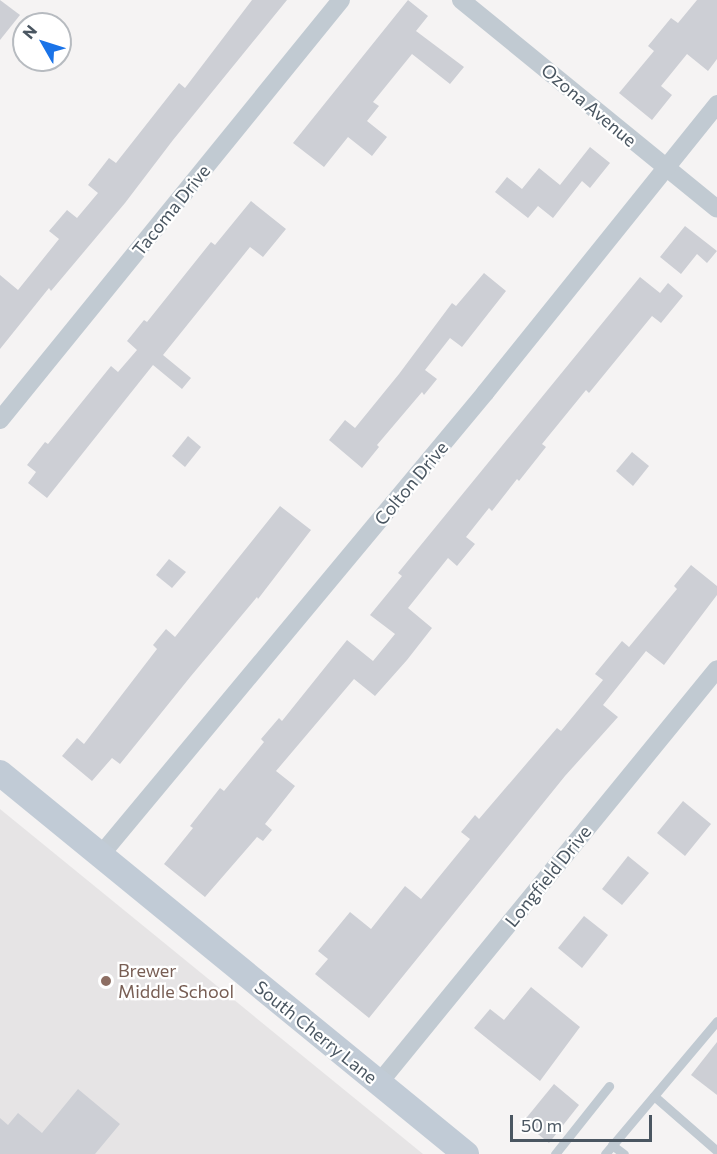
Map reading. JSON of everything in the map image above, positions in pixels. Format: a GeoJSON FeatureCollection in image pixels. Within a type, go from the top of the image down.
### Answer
{"type":"FeatureCollection","features":[{"type":"Feature","properties":{"kind":"street","name":"Tacoma Drive"},"geometry":{"type":"LineString","coordinates":[[0,420],[341,0]]}},
{"type":"Feature","properties":{"kind":"street","name":"Ozona Avenue"},"geometry":{"type":"LineString","coordinates":[[461,0],[717,209]]}},
{"type":"Feature","properties":{"kind":"street","name":"Colton Drive"},"geometry":{"type":"LineString","coordinates":[[99,857],[485,393],[717,104]]}},
{"type":"Feature","properties":{"kind":"street","name":"Longfield Drive"},"geometry":{"type":"LineString","coordinates":[[379,1083],[717,669]]}},
{"type":"Feature","properties":{"kind":"street","name":"South Cherry Lane"},"geometry":{"type":"LineString","coordinates":[[0,773],[99,857],[466,1154]]}},
{"type":"Feature","properties":{"kind":"lane"},"geometry":{"type":"LineString","coordinates":[[605,1154],[717,1021]]}},
{"type":"Feature","properties":{"kind":"lane"},"geometry":{"type":"LineString","coordinates":[[555,1154],[609,1086]]}},
{"type":"Feature","properties":{"kind":"lane"},"geometry":{"type":"LineString","coordinates":[[654,1096],[717,1151]]}},
{"type":"Feature","properties":{"kind":"lane"},"geometry":{"type":"LineString","coordinates":[[612,1145],[624,1154]]}},
{"type":"Feature","properties":{"kind":"shaded area","name":"Brewer Middle School"},"geometry":{"type":"Polygon","coordinates":[[[0,809],[423,1154],[0,1154],[0,809]]]}},
{"type":"Feature","properties":{"kind":"building"},"geometry":{"type":"Polygon","coordinates":[[[0,0],[16,12],[12,12],[12,25],[0,40],[0,0]]]}},
{"type":"Feature","properties":{"kind":"building"},"geometry":{"type":"Polygon","coordinates":[[[252,0],[287,0],[125,203],[51,291],[49,288],[0,349],[0,275],[18,290],[59,239],[49,231],[67,210],[77,218],[98,193],[88,185],[109,158],[116,163],[179,83],[185,88],[252,0]]]}},
{"type":"Feature","properties":{"kind":"building"},"geometry":{"type":"Polygon","coordinates":[[[408,0],[428,16],[416,31],[464,67],[450,84],[412,54],[373,102],[379,106],[367,121],[387,137],[372,156],[348,137],[324,167],[293,143],[408,0]]]}},
{"type":"Feature","properties":{"kind":"building"},"geometry":{"type":"Polygon","coordinates":[[[697,0],[717,0],[717,59],[708,71],[687,54],[661,86],[672,95],[652,120],[619,93],[654,51],[648,46],[671,18],[678,23],[697,0]]]}},
{"type":"Feature","properties":{"kind":"building"},"geometry":{"type":"Polygon","coordinates":[[[590,147],[610,163],[590,188],[582,181],[553,218],[538,206],[528,218],[495,192],[507,177],[522,189],[539,168],[560,185],[590,147]]]}},
{"type":"Feature","properties":{"kind":"building"},"geometry":{"type":"Polygon","coordinates":[[[251,201],[286,229],[263,257],[250,247],[163,355],[191,378],[182,389],[153,365],[47,498],[28,483],[36,472],[27,465],[45,442],[48,444],[111,366],[118,372],[137,350],[127,341],[144,320],[147,322],[211,242],[215,245],[251,201]]]}},
{"type":"Feature","properties":{"kind":"building"},"geometry":{"type":"Polygon","coordinates":[[[685,226],[717,251],[707,263],[697,254],[681,274],[660,257],[685,226]]]}},
{"type":"Feature","properties":{"kind":"building"},"geometry":{"type":"Polygon","coordinates":[[[484,273],[506,291],[462,347],[450,338],[425,370],[437,379],[424,395],[422,392],[377,445],[379,447],[362,468],[329,440],[345,420],[355,428],[452,303],[456,306],[484,273]]]}},
{"type":"Feature","properties":{"kind":"building"},"geometry":{"type":"Polygon","coordinates":[[[640,277],[660,293],[668,283],[683,296],[661,323],[652,316],[589,393],[586,390],[542,444],[546,447],[519,481],[517,479],[492,511],[489,508],[466,537],[475,544],[457,566],[448,558],[408,608],[432,628],[407,660],[375,696],[354,679],[276,771],[295,786],[265,824],[272,830],[263,841],[257,837],[205,897],[164,864],[193,828],[190,826],[220,788],[224,791],[264,742],[261,739],[279,718],[282,721],[347,640],[373,661],[395,634],[370,615],[402,576],[398,573],[640,277]]]}},
{"type":"Feature","properties":{"kind":"building"},"geometry":{"type":"Polygon","coordinates":[[[188,436],[201,447],[185,467],[172,456],[188,436]]]}},
{"type":"Feature","properties":{"kind":"building"},"geometry":{"type":"Polygon","coordinates":[[[632,452],[649,466],[633,486],[616,471],[632,452]]]}},
{"type":"Feature","properties":{"kind":"building"},"geometry":{"type":"Polygon","coordinates":[[[280,506],[311,530],[258,599],[257,597],[120,764],[112,758],[92,781],[62,756],[77,738],[84,744],[157,649],[153,645],[166,629],[175,637],[280,506]]]}},
{"type":"Feature","properties":{"kind":"building"},"geometry":{"type":"Polygon","coordinates":[[[169,559],[186,572],[172,588],[156,575],[169,559]]]}},
{"type":"Feature","properties":{"kind":"building"},"geometry":{"type":"Polygon","coordinates":[[[691,565],[717,586],[717,595],[664,665],[646,651],[603,705],[618,717],[565,776],[369,1018],[315,974],[328,959],[318,951],[350,912],[371,929],[405,886],[421,899],[470,839],[461,832],[475,815],[479,819],[557,728],[561,731],[603,680],[595,674],[622,641],[629,647],[677,589],[674,586],[691,565]]]}},
{"type":"Feature","properties":{"kind":"building"},"geometry":{"type":"Polygon","coordinates":[[[683,801],[711,824],[685,856],[657,833],[683,801]]]}},
{"type":"Feature","properties":{"kind":"building"},"geometry":{"type":"Polygon","coordinates":[[[628,856],[649,873],[622,905],[602,889],[628,856]]]}},
{"type":"Feature","properties":{"kind":"building"},"geometry":{"type":"Polygon","coordinates":[[[584,916],[608,935],[582,968],[558,948],[584,916]]]}},
{"type":"Feature","properties":{"kind":"building"},"geometry":{"type":"Polygon","coordinates":[[[531,987],[580,1027],[540,1081],[474,1028],[490,1009],[504,1020],[531,987]]]}},
{"type":"Feature","properties":{"kind":"building"},"geometry":{"type":"Polygon","coordinates":[[[717,1042],[717,1095],[691,1075],[717,1042]]]}},
{"type":"Feature","properties":{"kind":"building"},"geometry":{"type":"Polygon","coordinates":[[[554,1084],[579,1105],[549,1143],[523,1122],[554,1084]]]}},
{"type":"Feature","properties":{"kind":"building"},"geometry":{"type":"Polygon","coordinates":[[[78,1089],[120,1124],[95,1154],[0,1154],[0,1118],[8,1125],[18,1113],[42,1133],[78,1089]]]}},
{"type":"Feature","properties":{"kind":"place","name":"Brewer Middle School"},"geometry":{"type":"Point","coordinates":[106,981]}}]}
